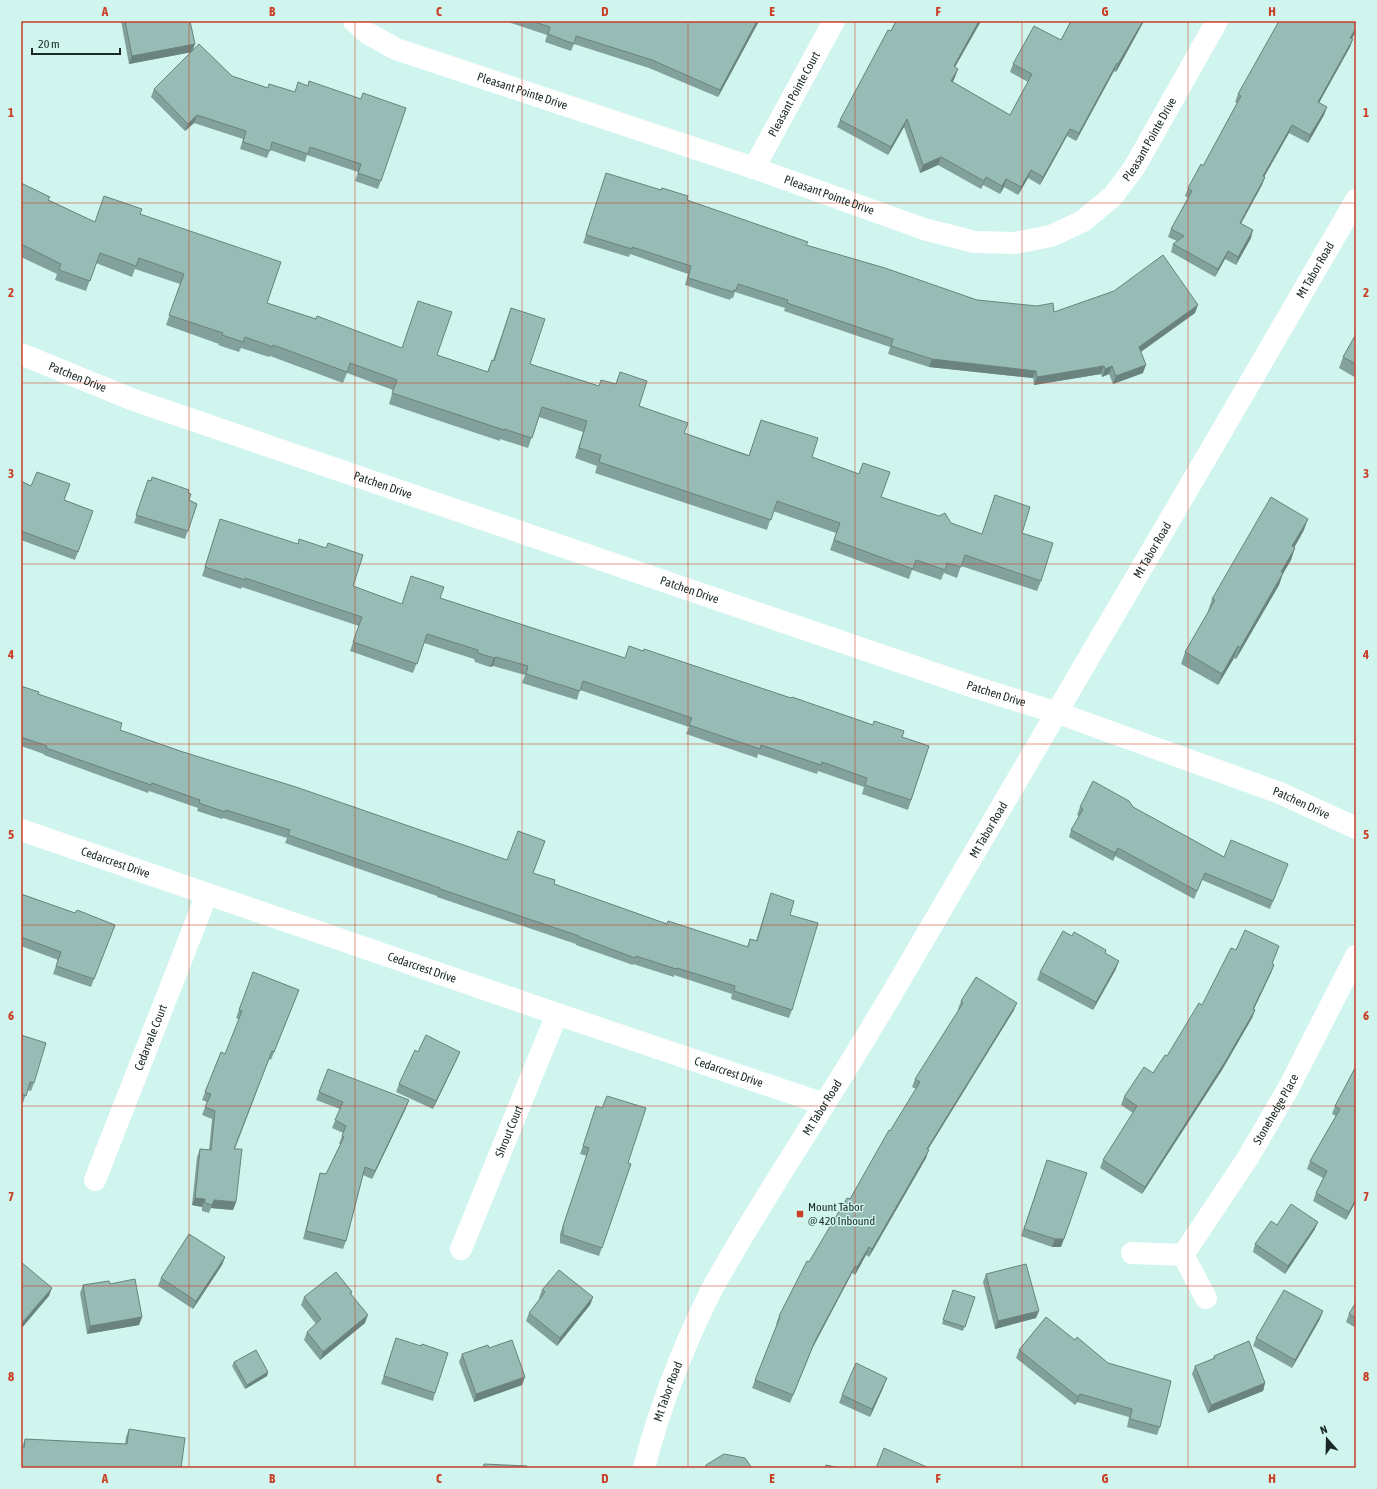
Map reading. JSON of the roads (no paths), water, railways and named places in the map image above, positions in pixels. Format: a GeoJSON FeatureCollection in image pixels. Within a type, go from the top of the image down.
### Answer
{"type":"FeatureCollection","features":[{"type":"Feature","properties":{"kind":"street","name":"Pleasant Pointe Drive"},"geometry":{"type":"LineString","coordinates":[[354,21],[367,33],[396,48],[754,168],[924,229],[975,242],[1015,243],[1051,236],[1083,221],[1113,196],[1134,168],[1217,21]]}},
{"type":"Feature","properties":{"kind":"street","name":"Pleasant Pointe Court"},"geometry":{"type":"LineString","coordinates":[[754,168],[834,21]]}},
{"type":"Feature","properties":{"kind":"street","name":"Mt Tabor Road"},"geometry":{"type":"LineString","coordinates":[[644,1468],[653,1433],[670,1382],[709,1295],[734,1251],[873,1027],[1058,713],[1356,200]]}},
{"type":"Feature","properties":{"kind":"street","name":"Patchen Drive"},"geometry":{"type":"LineString","coordinates":[[21,354],[131,400],[974,687],[1058,713],[1280,793],[1356,828]]}},
{"type":"Feature","properties":{"kind":"street","name":"Cedarcrest Drive"},"geometry":{"type":"LineString","coordinates":[[21,830],[824,1104]]}},
{"type":"Feature","properties":{"kind":"street","name":"Cedarvale Court"},"geometry":{"type":"LineString","coordinates":[[95,1180],[207,894]]}},
{"type":"Feature","properties":{"kind":"street","name":"Stonehedge Place"},"geometry":{"type":"LineString","coordinates":[[1183,1256],[1249,1156],[1288,1089],[1356,956]]}},
{"type":"Feature","properties":{"kind":"street","name":"Shrout Court"},"geometry":{"type":"LineString","coordinates":[[461,1249],[557,1014]]}},
{"type":"Feature","properties":{"kind":"street"},"geometry":{"type":"LineString","coordinates":[[1132,1253],[1183,1256],[1206,1298]]}},
{"type":"Feature","properties":{"kind":"place","name":"Mount Tabor @ 420 Inbound"},"geometry":{"type":"Point","coordinates":[800,1214]}}]}
